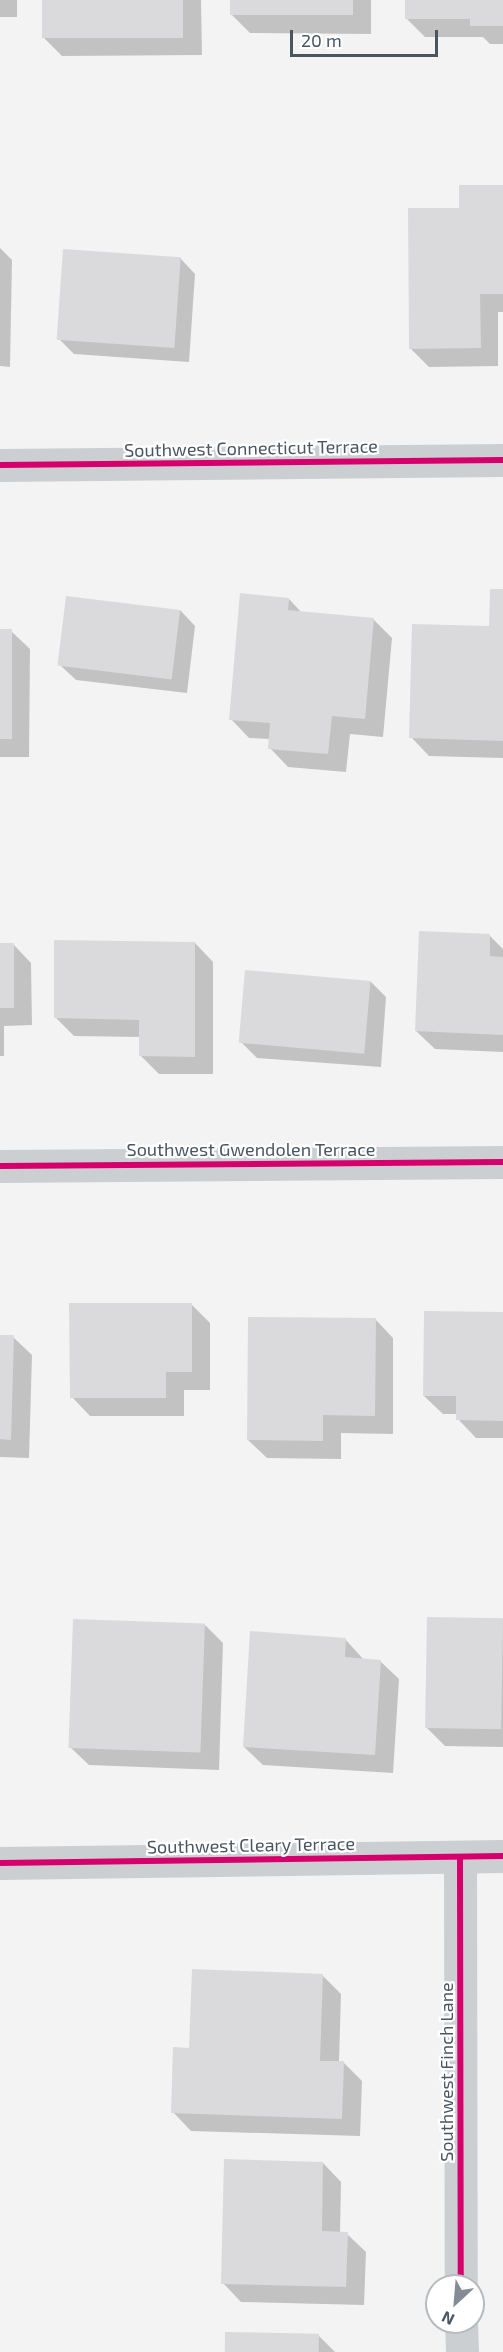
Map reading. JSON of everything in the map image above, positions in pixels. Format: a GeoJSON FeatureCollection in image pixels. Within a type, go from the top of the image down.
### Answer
{"type":"FeatureCollection","features":[{"type":"Feature","properties":{"kind":"street","name":"Southwest Connecticut Terrace"},"geometry":{"type":"LineString","coordinates":[[0,465],[503,460]]}},
{"type":"Feature","properties":{"kind":"street","name":"Southwest Gwendolen Terrace"},"geometry":{"type":"LineString","coordinates":[[0,1166],[503,1162]]}},
{"type":"Feature","properties":{"kind":"street","name":"Southwest Cleary Terrace"},"geometry":{"type":"LineString","coordinates":[[0,1863],[503,1856]]}},
{"type":"Feature","properties":{"kind":"street","name":"Southwest Finch Lane"},"geometry":{"type":"LineString","coordinates":[[460,1857],[461,2274]]}},
{"type":"Feature","properties":{"kind":"street"},"geometry":{"type":"LineString","coordinates":[[462,2334],[462,2352]]}},
{"type":"Feature","properties":{"kind":"building"},"geometry":{"type":"Polygon","coordinates":[[[42,0],[183,0],[183,38],[42,38],[42,0]]]}},
{"type":"Feature","properties":{"kind":"building"},"geometry":{"type":"Polygon","coordinates":[[[230,0],[353,0],[353,15],[230,15],[230,0]]]}},
{"type":"Feature","properties":{"kind":"building"},"geometry":{"type":"Polygon","coordinates":[[[405,0],[503,0],[503,26],[470,26],[470,19],[405,19],[405,0]]]}},
{"type":"Feature","properties":{"kind":"building"},"geometry":{"type":"Polygon","coordinates":[[[459,185],[503,185],[503,294],[480,294],[481,348],[409,349],[408,208],[459,208],[459,185]]]}},
{"type":"Feature","properties":{"kind":"building"},"geometry":{"type":"Polygon","coordinates":[[[63,249],[181,257],[174,348],[57,340],[63,249]]]}},
{"type":"Feature","properties":{"kind":"building"},"geometry":{"type":"Polygon","coordinates":[[[490,589],[503,589],[503,741],[409,738],[412,624],[489,626],[490,589]]]}},
{"type":"Feature","properties":{"kind":"building"},"geometry":{"type":"Polygon","coordinates":[[[240,593],[289,598],[288,610],[374,618],[365,719],[332,716],[328,754],[268,749],[270,723],[229,720],[240,593]]]}},
{"type":"Feature","properties":{"kind":"building"},"geometry":{"type":"Polygon","coordinates":[[[66,596],[180,610],[172,679],[57,665],[66,596]]]}},
{"type":"Feature","properties":{"kind":"building"},"geometry":{"type":"Polygon","coordinates":[[[0,629],[12,629],[12,739],[0,739],[0,629]]]}},
{"type":"Feature","properties":{"kind":"building"},"geometry":{"type":"Polygon","coordinates":[[[419,931],[490,934],[490,956],[503,957],[503,1035],[415,1031],[419,931]]]}},
{"type":"Feature","properties":{"kind":"building"},"geometry":{"type":"Polygon","coordinates":[[[54,940],[195,942],[195,1057],[139,1056],[139,1020],[54,1018],[54,940]]]}},
{"type":"Feature","properties":{"kind":"building"},"geometry":{"type":"Polygon","coordinates":[[[0,943],[14,943],[14,1008],[0,1008],[0,943]]]}},
{"type":"Feature","properties":{"kind":"building"},"geometry":{"type":"Polygon","coordinates":[[[245,970],[371,981],[364,1054],[239,1043],[245,970]]]}},
{"type":"Feature","properties":{"kind":"building"},"geometry":{"type":"Polygon","coordinates":[[[69,1303],[192,1303],[192,1372],[166,1372],[166,1398],[70,1398],[69,1303]]]}},
{"type":"Feature","properties":{"kind":"building"},"geometry":{"type":"Polygon","coordinates":[[[424,1311],[503,1312],[503,1421],[456,1420],[456,1396],[423,1396],[424,1311]]]}},
{"type":"Feature","properties":{"kind":"building"},"geometry":{"type":"Polygon","coordinates":[[[248,1317],[376,1318],[375,1416],[323,1415],[323,1441],[247,1440],[248,1317]]]}},
{"type":"Feature","properties":{"kind":"building"},"geometry":{"type":"Polygon","coordinates":[[[0,1335],[14,1335],[11,1440],[0,1439],[0,1335]]]}},
{"type":"Feature","properties":{"kind":"building"},"geometry":{"type":"Polygon","coordinates":[[[427,1617],[503,1618],[501,1729],[425,1728],[427,1617]]]}},
{"type":"Feature","properties":{"kind":"building"},"geometry":{"type":"Polygon","coordinates":[[[73,1619],[205,1624],[200,1753],[68,1748],[73,1619]]]}},
{"type":"Feature","properties":{"kind":"building"},"geometry":{"type":"Polygon","coordinates":[[[250,1631],[346,1638],[345,1657],[381,1660],[375,1755],[243,1747],[250,1631]]]}},
{"type":"Feature","properties":{"kind":"building"},"geometry":{"type":"Polygon","coordinates":[[[192,1969],[323,1974],[320,2061],[344,2061],[342,2119],[171,2113],[173,2047],[189,2048],[192,1969]]]}},
{"type":"Feature","properties":{"kind":"building"},"geometry":{"type":"Polygon","coordinates":[[[224,2159],[323,2162],[322,2231],[348,2232],[346,2287],[221,2284],[224,2159]]]}},
{"type":"Feature","properties":{"kind":"building"},"geometry":{"type":"Polygon","coordinates":[[[225,2332],[319,2334],[319,2352],[225,2352],[225,2332]]]}},
{"type":"Feature","properties":{"kind":"cycle path"},"geometry":{"type":"LineString","coordinates":[[0,465],[503,460]]}},
{"type":"Feature","properties":{"kind":"cycle path"},"geometry":{"type":"LineString","coordinates":[[0,1166],[503,1162]]}},
{"type":"Feature","properties":{"kind":"cycle path"},"geometry":{"type":"LineString","coordinates":[[0,1863],[503,1856]]}},
{"type":"Feature","properties":{"kind":"cycle path"},"geometry":{"type":"LineString","coordinates":[[460,1857],[461,2274]]}}]}
